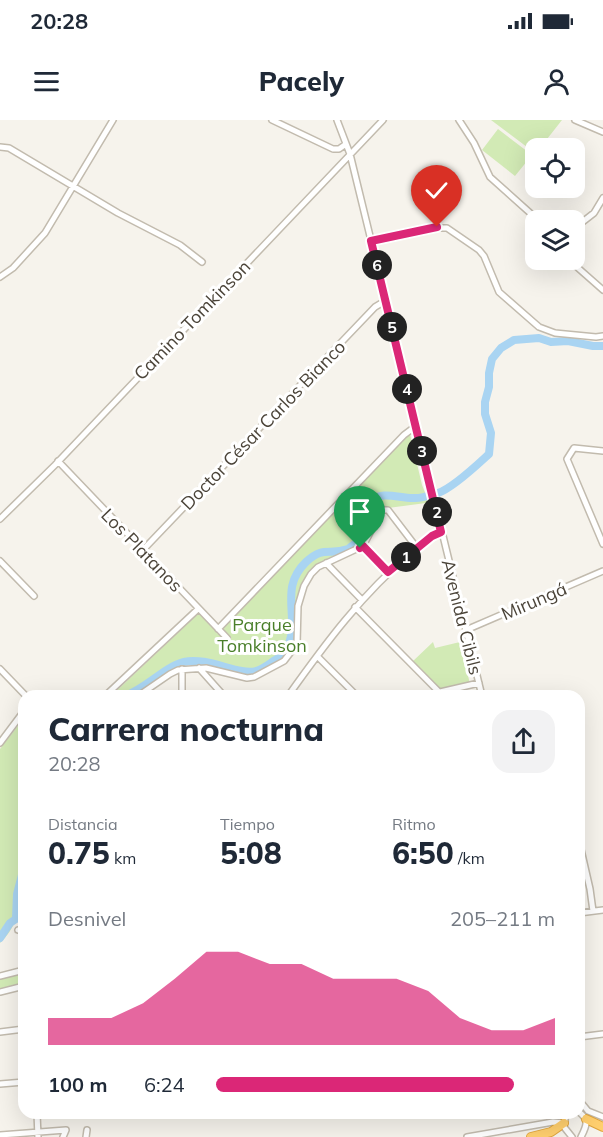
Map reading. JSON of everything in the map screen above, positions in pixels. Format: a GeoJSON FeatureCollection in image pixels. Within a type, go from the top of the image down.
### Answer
{"type":"FeatureCollection","features":[{"type":"Feature","properties":{"kind":"highway"},"geometry":{"type":"LineString","coordinates":[[585,1116],[603,1126]]}},
{"type":"Feature","properties":{"kind":"highway"},"geometry":{"type":"LineString","coordinates":[[531,1137],[551,1132],[564,1119]]}},
{"type":"Feature","properties":{"kind":"street"},"geometry":{"type":"LineString","coordinates":[[0,277],[13,267],[45,233],[113,120]]}},
{"type":"Feature","properties":{"kind":"street"},"geometry":{"type":"LineString","coordinates":[[272,120],[333,149],[346,144]]}},
{"type":"Feature","properties":{"kind":"street","name":"Avenida Cibils"},"geometry":{"type":"LineString","coordinates":[[337,120],[350,154],[481,690]]}},
{"type":"Feature","properties":{"kind":"street","name":"Camino Tomkinson"},"geometry":{"type":"LineString","coordinates":[[0,519],[383,120]]}},
{"type":"Feature","properties":{"kind":"street"},"geometry":{"type":"LineString","coordinates":[[459,120],[474,143],[490,177],[527,210]]}},
{"type":"Feature","properties":{"kind":"street"},"geometry":{"type":"LineString","coordinates":[[575,120],[603,132]]}},
{"type":"Feature","properties":{"kind":"street"},"geometry":{"type":"LineString","coordinates":[[0,147],[9,148],[118,213],[180,245],[202,262]]}},
{"type":"Feature","properties":{"kind":"street"},"geometry":{"type":"LineString","coordinates":[[585,220],[594,213],[603,198]]}},
{"type":"Feature","properties":{"kind":"street"},"geometry":{"type":"LineString","coordinates":[[371,241],[430,228],[447,228],[479,250],[484,256],[499,292],[539,327],[555,333],[603,336]]}},
{"type":"Feature","properties":{"kind":"street"},"geometry":{"type":"LineString","coordinates":[[580,270],[603,290]]}},
{"type":"Feature","properties":{"kind":"street","name":"Doctor César Carlos Bianco"},"geometry":{"type":"LineString","coordinates":[[142,551],[375,307],[385,301]]}},
{"type":"Feature","properties":{"kind":"street"},"geometry":{"type":"LineString","coordinates":[[218,629],[404,435],[416,426]]}},
{"type":"Feature","properties":{"kind":"street"},"geometry":{"type":"LineString","coordinates":[[603,451],[574,448],[569,453],[568,464],[603,544]]}},
{"type":"Feature","properties":{"kind":"street","name":"Los Platanos"},"geometry":{"type":"LineString","coordinates":[[58,461],[227,638]]}},
{"type":"Feature","properties":{"kind":"street"},"geometry":{"type":"LineString","coordinates":[[147,690],[170,674],[182,669],[199,668],[247,678],[254,677],[284,661],[297,644],[297,615],[304,586],[313,571],[363,546],[383,509],[388,510],[417,548]]}},
{"type":"Feature","properties":{"kind":"street"},"geometry":{"type":"LineString","coordinates":[[292,690],[355,607],[388,572],[432,536],[441,532]]}},
{"type":"Feature","properties":{"kind":"street"},"geometry":{"type":"LineString","coordinates":[[363,546],[388,572]]}},
{"type":"Feature","properties":{"kind":"street"},"geometry":{"type":"LineString","coordinates":[[0,561],[34,596]]}},
{"type":"Feature","properties":{"kind":"street"},"geometry":{"type":"LineString","coordinates":[[326,563],[362,600]]}},
{"type":"Feature","properties":{"kind":"street","name":"Mirungá"},"geometry":{"type":"LineString","coordinates":[[466,630],[603,571]]}},
{"type":"Feature","properties":{"kind":"street"},"geometry":{"type":"LineString","coordinates":[[355,607],[435,690]]}},
{"type":"Feature","properties":{"kind":"street"},"geometry":{"type":"LineString","coordinates":[[111,690],[198,609]]}},
{"type":"Feature","properties":{"kind":"street"},"geometry":{"type":"LineString","coordinates":[[318,656],[351,690]]}},
{"type":"Feature","properties":{"kind":"street"},"geometry":{"type":"LineString","coordinates":[[199,668],[219,690]]}},
{"type":"Feature","properties":{"kind":"street"},"geometry":{"type":"LineString","coordinates":[[0,669],[20,690]]}},
{"type":"Feature","properties":{"kind":"street"},"geometry":{"type":"LineString","coordinates":[[182,669],[182,690]]}},
{"type":"Feature","properties":{"kind":"street"},"geometry":{"type":"LineString","coordinates":[[456,690],[479,683]]}},
{"type":"Feature","properties":{"kind":"street"},"geometry":{"type":"LineString","coordinates":[[0,743],[18,719]]}},
{"type":"Feature","properties":{"kind":"street"},"geometry":{"type":"LineString","coordinates":[[585,867],[593,911]]}},
{"type":"Feature","properties":{"kind":"street"},"geometry":{"type":"LineString","coordinates":[[585,912],[603,910]]}},
{"type":"Feature","properties":{"kind":"street"},"geometry":{"type":"LineString","coordinates":[[0,976],[18,972]]}},
{"type":"Feature","properties":{"kind":"street"},"geometry":{"type":"LineString","coordinates":[[0,992],[18,988]]}},
{"type":"Feature","properties":{"kind":"street"},"geometry":{"type":"LineString","coordinates":[[0,1032],[18,1030]]}},
{"type":"Feature","properties":{"kind":"street"},"geometry":{"type":"LineString","coordinates":[[585,1036],[603,1034]]}},
{"type":"Feature","properties":{"kind":"street"},"geometry":{"type":"LineString","coordinates":[[0,1084],[18,1082]]}},
{"type":"Feature","properties":{"kind":"street"},"geometry":{"type":"LineString","coordinates":[[585,1107],[588,1111],[603,1117]]}},
{"type":"Feature","properties":{"kind":"street"},"geometry":{"type":"LineString","coordinates":[[37,1119],[37,1135]]}},
{"type":"Feature","properties":{"kind":"street"},"geometry":{"type":"LineString","coordinates":[[467,1137],[562,1119]]}},
{"type":"Feature","properties":{"kind":"street"},"geometry":{"type":"LineString","coordinates":[[565,1119],[565,1130],[572,1137]]}},
{"type":"Feature","properties":{"kind":"street"},"geometry":{"type":"LineString","coordinates":[[581,1137],[586,1128],[583,1119]]}},
{"type":"Feature","properties":{"kind":"street"},"geometry":{"type":"LineString","coordinates":[[0,1135],[37,1135],[66,1130],[63,1137]]}},
{"type":"Feature","properties":{"kind":"green space"},"geometry":{"type":"Polygon","coordinates":[[[491,120],[562,120],[548,138],[525,138],[525,146],[491,120]]]}},
{"type":"Feature","properties":{"kind":"green space"},"geometry":{"type":"Polygon","coordinates":[[[498,129],[525,150],[525,164],[515,176],[482,150],[498,129]]]}},
{"type":"Feature","properties":{"kind":"green space","name":"Parque Tomkinson"},"geometry":{"type":"Polygon","coordinates":[[[410,434],[422,485],[428,500],[426,503],[388,508],[377,514],[362,543],[321,562],[311,570],[303,584],[294,646],[282,660],[253,675],[210,665],[185,663],[175,667],[143,690],[117,690],[199,613],[220,632],[266,579],[410,434]]]}},
{"type":"Feature","properties":{"kind":"green space"},"geometry":{"type":"Polygon","coordinates":[[[433,642],[435,648],[460,642],[470,684],[440,690],[412,662],[433,642]]]}},
{"type":"Feature","properties":{"kind":"green space"},"geometry":{"type":"Polygon","coordinates":[[[18,726],[18,915],[14,925],[0,943],[0,749],[18,726]]]}},
{"type":"Feature","properties":{"kind":"green space"},"geometry":{"type":"Polygon","coordinates":[[[18,974],[18,986],[0,990],[0,978],[18,974]]]}},
{"type":"Feature","properties":{"kind":"waterway"},"geometry":{"type":"LineString","coordinates":[[137,690],[169,668],[184,662],[203,662],[249,672],[261,669],[283,655],[291,633],[293,582],[306,562],[322,552],[348,549],[359,541],[365,509],[375,498],[386,495],[418,498],[438,493],[458,481],[489,454],[491,433],[485,414],[485,402],[492,359],[501,348],[514,340],[539,338],[551,342],[568,341],[603,346]]}},
{"type":"Feature","properties":{"kind":"waterway"},"geometry":{"type":"LineString","coordinates":[[0,938],[10,923],[16,919],[18,890]]}},
{"type":"Feature","properties":{"kind":"route"},"geometry":{"type":"LineString","coordinates":[[360,548],[363,546],[388,572],[432,536],[441,532],[371,241],[437,227]]}}]}
